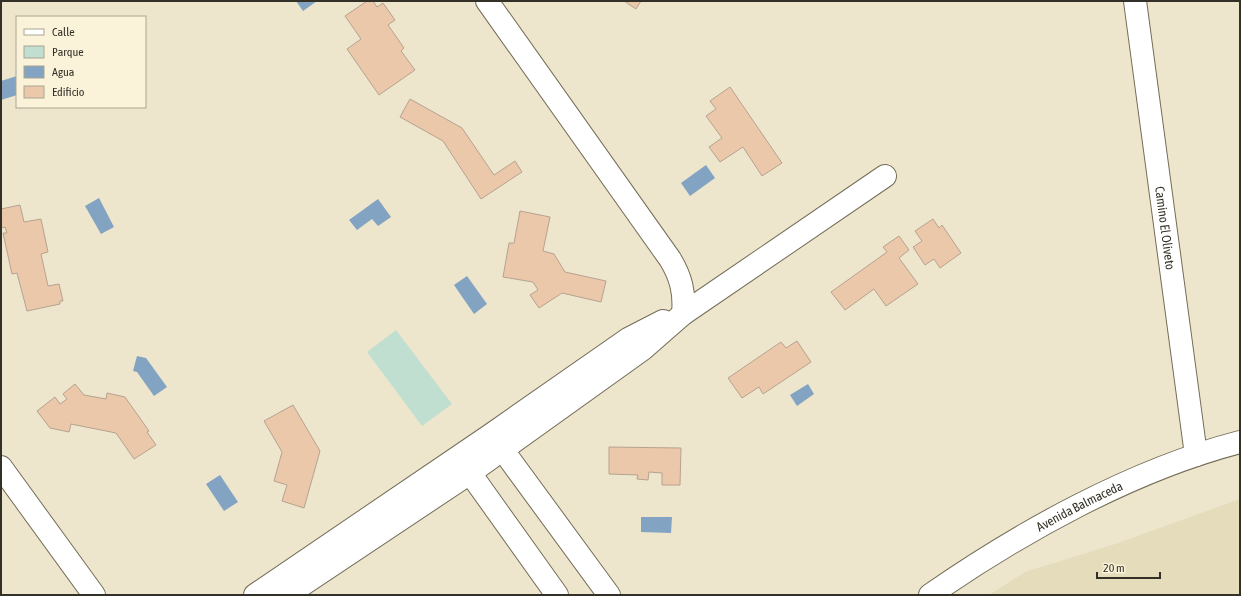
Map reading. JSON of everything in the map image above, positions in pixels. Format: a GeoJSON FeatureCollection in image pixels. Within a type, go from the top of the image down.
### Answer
{"type":"FeatureCollection","features":[{"type":"Feature","properties":{"kind":"street"},"geometry":{"type":"LineString","coordinates":[[487,1],[670,259],[681,281],[684,303],[683,314]]}},
{"type":"Feature","properties":{"kind":"street","name":"Camino El Oliveto"},"geometry":{"type":"LineString","coordinates":[[1135,1],[1196,455]]}},
{"type":"Feature","properties":{"kind":"street"},"geometry":{"type":"LineString","coordinates":[[256,595],[330,556],[467,463],[604,366],[664,332],[683,314],[885,176]]}},
{"type":"Feature","properties":{"kind":"street","name":"Avenida Balmaceda"},"geometry":{"type":"LineString","coordinates":[[930,595],[987,558],[1058,517],[1128,482],[1196,455],[1240,442]]}},
{"type":"Feature","properties":{"kind":"street"},"geometry":{"type":"LineString","coordinates":[[495,443],[609,595]]}},
{"type":"Feature","properties":{"kind":"street"},"geometry":{"type":"LineString","coordinates":[[467,463],[557,595]]}},
{"type":"Feature","properties":{"kind":"street"},"geometry":{"type":"LineString","coordinates":[[1,467],[94,595]]}},
{"type":"Feature","properties":{"kind":"street"},"geometry":{"type":"LineString","coordinates":[[287,595],[330,556]]}},
{"type":"Feature","properties":{"kind":"shaded area"},"geometry":{"type":"Polygon","coordinates":[[[1240,499],[1240,595],[989,595],[1025,572],[1112,545],[1240,499]]]}},
{"type":"Feature","properties":{"kind":"green space"},"geometry":{"type":"Polygon","coordinates":[[[396,330],[452,404],[422,426],[367,352],[396,330]]]}},
{"type":"Feature","properties":{"kind":"water"},"geometry":{"type":"Polygon","coordinates":[[[296,1],[317,1],[303,11],[296,1]]]}},
{"type":"Feature","properties":{"kind":"water"},"geometry":{"type":"Polygon","coordinates":[[[16,76],[16,95],[1,100],[1,81],[16,76]]]}},
{"type":"Feature","properties":{"kind":"water"},"geometry":{"type":"Polygon","coordinates":[[[706,165],[715,178],[690,196],[681,183],[706,165]]]}},
{"type":"Feature","properties":{"kind":"water"},"geometry":{"type":"Polygon","coordinates":[[[99,198],[114,227],[101,234],[85,206],[99,198]]]}},
{"type":"Feature","properties":{"kind":"water"},"geometry":{"type":"Polygon","coordinates":[[[378,199],[391,217],[378,226],[372,219],[357,230],[349,220],[378,199]]]}},
{"type":"Feature","properties":{"kind":"water"},"geometry":{"type":"Polygon","coordinates":[[[467,276],[487,304],[474,314],[454,285],[467,276]]]}},
{"type":"Feature","properties":{"kind":"water"},"geometry":{"type":"Polygon","coordinates":[[[137,356],[146,358],[167,387],[154,396],[137,372],[133,371],[137,356]]]}},
{"type":"Feature","properties":{"kind":"water"},"geometry":{"type":"Polygon","coordinates":[[[808,384],[814,394],[797,406],[790,395],[808,384]]]}},
{"type":"Feature","properties":{"kind":"water"},"geometry":{"type":"Polygon","coordinates":[[[220,475],[238,502],[224,511],[206,484],[220,475]]]}},
{"type":"Feature","properties":{"kind":"water"},"geometry":{"type":"Polygon","coordinates":[[[641,517],[672,517],[671,533],[641,532],[641,517]]]}},
{"type":"Feature","properties":{"kind":"building"},"geometry":{"type":"Polygon","coordinates":[[[367,1],[373,1],[377,7],[383,3],[395,20],[388,25],[404,48],[401,51],[415,70],[379,95],[347,49],[361,39],[345,16],[367,1]]]}},
{"type":"Feature","properties":{"kind":"building"},"geometry":{"type":"Polygon","coordinates":[[[624,1],[641,1],[636,9],[624,1]]]}},
{"type":"Feature","properties":{"kind":"building"},"geometry":{"type":"Polygon","coordinates":[[[730,87],[782,163],[762,176],[743,147],[720,162],[709,147],[722,138],[706,116],[716,109],[710,101],[730,87]]]}},
{"type":"Feature","properties":{"kind":"building"},"geometry":{"type":"Polygon","coordinates":[[[410,99],[462,128],[494,175],[515,161],[522,172],[481,199],[443,141],[400,117],[410,99]]]}},
{"type":"Feature","properties":{"kind":"building"},"geometry":{"type":"Polygon","coordinates":[[[20,205],[24,222],[41,219],[48,252],[41,254],[48,286],[59,284],[63,301],[60,301],[60,304],[27,311],[17,273],[12,274],[3,233],[7,233],[5,227],[1,228],[1,209],[20,205]]]}},
{"type":"Feature","properties":{"kind":"building"},"geometry":{"type":"Polygon","coordinates":[[[520,211],[550,217],[543,251],[554,254],[565,272],[606,281],[601,302],[562,293],[539,308],[530,295],[538,290],[533,282],[503,277],[509,243],[514,243],[520,211]]]}},
{"type":"Feature","properties":{"kind":"building"},"geometry":{"type":"Polygon","coordinates":[[[933,219],[939,228],[942,225],[961,253],[940,268],[934,259],[925,265],[913,247],[922,241],[915,231],[933,219]]]}},
{"type":"Feature","properties":{"kind":"building"},"geometry":{"type":"Polygon","coordinates":[[[899,236],[909,250],[899,258],[918,284],[886,306],[874,289],[845,310],[831,292],[887,252],[883,247],[899,236]]]}},
{"type":"Feature","properties":{"kind":"building"},"geometry":{"type":"Polygon","coordinates":[[[797,341],[811,362],[763,394],[759,387],[742,398],[728,378],[781,342],[786,348],[797,341]]]}},
{"type":"Feature","properties":{"kind":"building"},"geometry":{"type":"Polygon","coordinates":[[[75,384],[84,395],[106,399],[107,393],[125,397],[149,431],[147,432],[156,445],[134,459],[116,433],[71,424],[69,432],[50,428],[37,411],[55,397],[60,404],[67,399],[63,394],[75,384]]]}},
{"type":"Feature","properties":{"kind":"building"},"geometry":{"type":"Polygon","coordinates":[[[293,405],[320,451],[304,508],[282,501],[287,485],[274,481],[282,452],[264,421],[293,405]]]}},
{"type":"Feature","properties":{"kind":"building"},"geometry":{"type":"Polygon","coordinates":[[[609,447],[681,448],[680,485],[662,485],[662,473],[649,472],[648,480],[637,479],[638,475],[609,474],[609,447]]]}}]}
